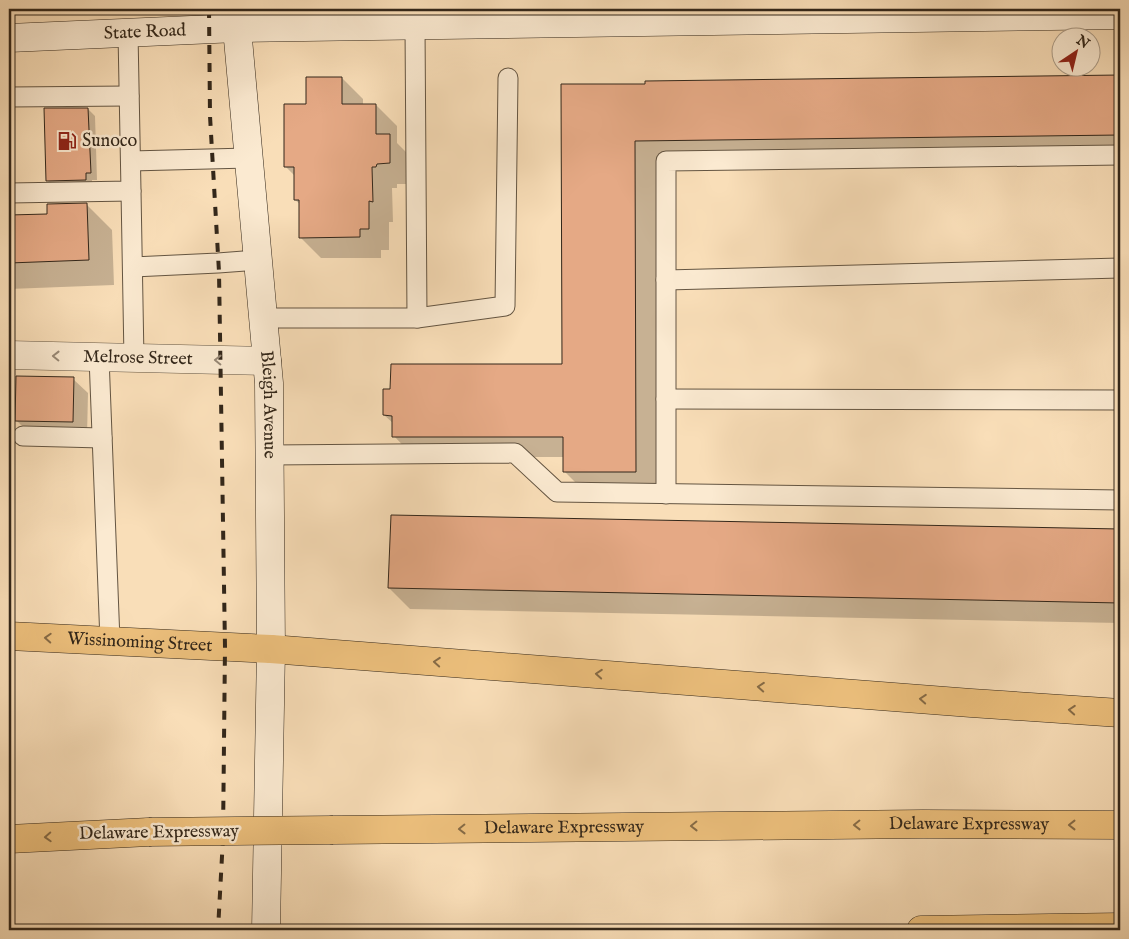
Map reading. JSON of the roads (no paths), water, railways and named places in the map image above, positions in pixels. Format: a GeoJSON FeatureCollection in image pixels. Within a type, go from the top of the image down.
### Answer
{"type":"FeatureCollection","features":[{"type":"Feature","properties":{"kind":"main road","name":"State Road"},"geometry":{"type":"LineString","coordinates":[[9,38],[128,33],[235,18],[431,20],[1119,13]]}},
{"type":"Feature","properties":{"kind":"main road","name":"Bleigh Avenue"},"geometry":{"type":"LineString","coordinates":[[235,18],[270,383],[270,802],[266,930]]}},
{"type":"Feature","properties":{"kind":"main road","name":"Melrose Street"},"geometry":{"type":"LineString","coordinates":[[9,355],[267,361]]}},
{"type":"Feature","properties":{"kind":"main road","name":"Wissinoming Street"},"geometry":{"type":"LineString","coordinates":[[9,636],[271,649],[1120,713]]}},
{"type":"Feature","properties":{"kind":"main road","name":"Delaware Expressway"},"geometry":{"type":"LineString","coordinates":[[9,839],[149,832],[923,824],[1120,825]]}},
{"type":"Feature","properties":{"kind":"main road"},"geometry":{"type":"LineString","coordinates":[[921,930],[1120,928]]}},
{"type":"Feature","properties":{"kind":"lane"},"geometry":{"type":"LineString","coordinates":[[417,318],[431,20]]}},
{"type":"Feature","properties":{"kind":"lane"},"geometry":{"type":"LineString","coordinates":[[128,33],[134,358]]}},
{"type":"Feature","properties":{"kind":"lane"},"geometry":{"type":"LineString","coordinates":[[263,318],[417,318],[505,306],[508,78]]}},
{"type":"Feature","properties":{"kind":"lane"},"geometry":{"type":"LineString","coordinates":[[9,97],[129,96]]}},
{"type":"Feature","properties":{"kind":"lane"},"geometry":{"type":"LineString","coordinates":[[666,494],[666,161],[1120,155]]}},
{"type":"Feature","properties":{"kind":"lane"},"geometry":{"type":"LineString","coordinates":[[131,161],[248,158]]}},
{"type":"Feature","properties":{"kind":"lane"},"geometry":{"type":"LineString","coordinates":[[9,193],[131,191]]}},
{"type":"Feature","properties":{"kind":"lane"},"geometry":{"type":"LineString","coordinates":[[133,267],[218,264],[258,260]]}},
{"type":"Feature","properties":{"kind":"lane"},"geometry":{"type":"LineString","coordinates":[[666,280],[1120,268]]}},
{"type":"Feature","properties":{"kind":"lane"},"geometry":{"type":"LineString","coordinates":[[100,357],[110,641]]}},
{"type":"Feature","properties":{"kind":"lane"},"geometry":{"type":"LineString","coordinates":[[666,399],[1120,400]]}},
{"type":"Feature","properties":{"kind":"lane"},"geometry":{"type":"LineString","coordinates":[[23,436],[102,438]]}},
{"type":"Feature","properties":{"kind":"lane"},"geometry":{"type":"LineString","coordinates":[[270,455],[515,453],[557,492],[1120,500]]}},
{"type":"Feature","properties":{"kind":"railway"},"geometry":{"type":"LineString","coordinates":[[209,9],[210,116],[219,272],[225,647],[223,838],[218,930]]}},
{"type":"Feature","properties":{"kind":"place","name":"Sunoco"},"geometry":{"type":"Point","coordinates":[67,141]}}]}
